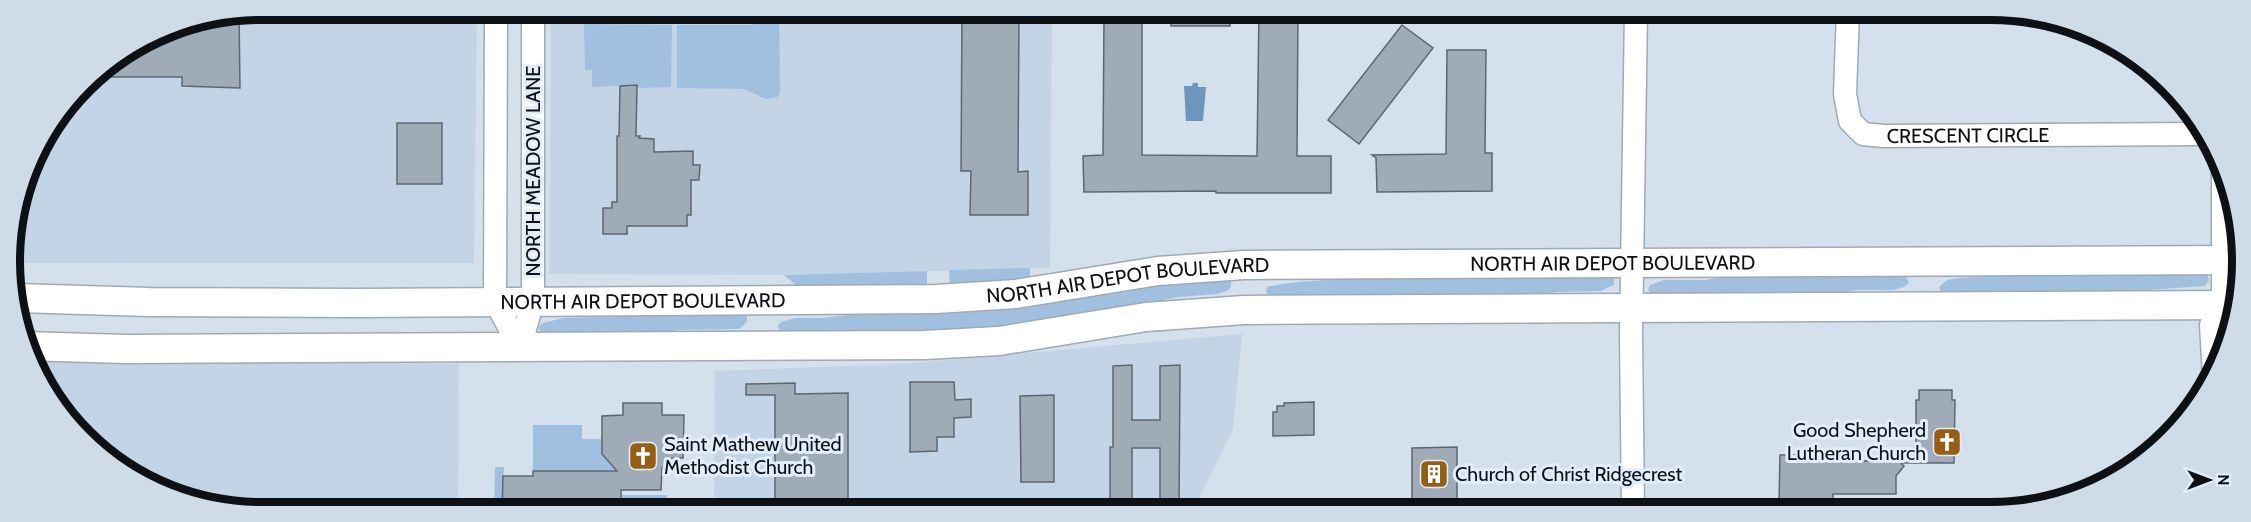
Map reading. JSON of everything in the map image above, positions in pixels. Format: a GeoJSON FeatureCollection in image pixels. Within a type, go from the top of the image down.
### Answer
{"type":"FeatureCollection","features":[{"type":"Feature","properties":{"kind":"main road","name":"NORTH AIR DEPOT BOULEVARD"},"geometry":{"type":"LineString","coordinates":[[23,298],[178,302],[936,299],[1016,294],[1158,271],[1244,265],[2230,260]]}},
{"type":"Feature","properties":{"kind":"main road"},"geometry":{"type":"LineString","coordinates":[[1924,262],[1924,306]]}},
{"type":"Feature","properties":{"kind":"main road"},"geometry":{"type":"LineString","coordinates":[[1244,265],[1244,310]]}},
{"type":"Feature","properties":{"kind":"main road","name":"NORTH AIR DEPOT BOULEVARD"},"geometry":{"type":"LineString","coordinates":[[35,346],[126,349],[962,343],[1027,337],[1146,317],[1244,310],[1924,306],[2227,310]]}},
{"type":"Feature","properties":{"kind":"street","name":"NORTH MEADOW LANE"},"geometry":{"type":"LineString","coordinates":[[496,20],[495,301],[520,347]]}},
{"type":"Feature","properties":{"kind":"street","name":"NORTH MEADOW LANE"},"geometry":{"type":"LineString","coordinates":[[520,347],[533,301],[533,20]]}},
{"type":"Feature","properties":{"kind":"street"},"geometry":{"type":"LineString","coordinates":[[1633,502],[1631,336],[1636,20]]}},
{"type":"Feature","properties":{"kind":"street","name":"CRESCENT CIRCLE"},"geometry":{"type":"LineString","coordinates":[[1848,20],[1845,94],[1850,121],[1863,134],[1884,136],[2195,134]]}},
{"type":"Feature","properties":{"kind":"street"},"geometry":{"type":"LineString","coordinates":[[2226,210],[2230,285]]}},
{"type":"Feature","properties":{"kind":"street"},"geometry":{"type":"LineString","coordinates":[[2213,354],[2211,325],[2226,313]]}},
{"type":"Feature","properties":{"kind":"shaded area"},"geometry":{"type":"Polygon","coordinates":[[[245,20],[477,20],[474,263],[20,263],[20,245],[24,214],[32,183],[44,154],[60,127],[79,102],[102,79],[127,60],[154,44],[198,28],[245,20]]]}},
{"type":"Feature","properties":{"kind":"shaded area"},"geometry":{"type":"Polygon","coordinates":[[[551,20],[1052,20],[1050,268],[784,275],[549,274],[551,20]]]}},
{"type":"Feature","properties":{"kind":"shaded area"},"geometry":{"type":"Polygon","coordinates":[[[753,20],[779,20],[780,91],[778,97],[766,99],[744,89],[677,88],[677,25],[753,25],[753,20]]]}},
{"type":"Feature","properties":{"kind":"shaded area"},"geometry":{"type":"Polygon","coordinates":[[[584,24],[672,25],[671,87],[637,88],[636,85],[592,87],[592,70],[585,70],[584,24]]]}},
{"type":"Feature","properties":{"kind":"shaded area"},"geometry":{"type":"Polygon","coordinates":[[[1193,83],[1198,83],[1198,87],[1206,87],[1203,121],[1186,121],[1184,86],[1192,86],[1193,83]]]}},
{"type":"Feature","properties":{"kind":"shaded area"},"geometry":{"type":"Polygon","coordinates":[[[1030,268],[1030,284],[950,286],[949,270],[1030,268]]]}},
{"type":"Feature","properties":{"kind":"shaded area"},"geometry":{"type":"Polygon","coordinates":[[[927,271],[927,286],[803,291],[784,275],[927,271]]]}},
{"type":"Feature","properties":{"kind":"shaded area"},"geometry":{"type":"Polygon","coordinates":[[[1596,271],[1614,278],[1614,285],[1600,291],[1557,292],[1532,296],[1268,297],[1266,291],[1267,287],[1278,285],[1352,276],[1596,271]]]}},
{"type":"Feature","properties":{"kind":"shaded area"},"geometry":{"type":"Polygon","coordinates":[[[1896,271],[1907,278],[1909,283],[1894,290],[1858,290],[1822,295],[1652,294],[1648,290],[1650,285],[1664,280],[1706,280],[1742,273],[1896,271]]]}},
{"type":"Feature","properties":{"kind":"shaded area"},"geometry":{"type":"Polygon","coordinates":[[[2202,272],[2208,275],[2209,281],[2205,286],[2147,290],[2105,297],[1949,295],[1940,291],[1939,287],[1947,280],[1958,278],[2202,272]]]}},
{"type":"Feature","properties":{"kind":"shaded area"},"geometry":{"type":"Polygon","coordinates":[[[1226,277],[1231,281],[1231,287],[1217,294],[1178,297],[1025,329],[793,336],[780,331],[778,326],[781,322],[795,318],[822,318],[903,309],[1032,300],[1226,277]]]}},
{"type":"Feature","properties":{"kind":"shaded area"},"geometry":{"type":"Polygon","coordinates":[[[740,312],[747,316],[747,322],[739,329],[679,330],[651,335],[547,335],[540,331],[539,327],[543,323],[563,318],[740,312]]]}},
{"type":"Feature","properties":{"kind":"shaded area"},"geometry":{"type":"Polygon","coordinates":[[[1242,334],[1233,429],[1197,502],[714,502],[715,371],[901,364],[1242,334]]]}},
{"type":"Feature","properties":{"kind":"shaded area"},"geometry":{"type":"Polygon","coordinates":[[[40,357],[120,360],[459,364],[458,502],[245,502],[214,498],[183,490],[154,478],[114,453],[90,432],[69,408],[40,357]]]}},
{"type":"Feature","properties":{"kind":"shaded area"},"geometry":{"type":"Polygon","coordinates":[[[533,425],[582,425],[582,439],[602,439],[602,454],[617,471],[533,471],[533,425]]]}},
{"type":"Feature","properties":{"kind":"shaded area"},"geometry":{"type":"Polygon","coordinates":[[[495,467],[504,467],[502,502],[494,502],[495,467]]]}},
{"type":"Feature","properties":{"kind":"shaded area"},"geometry":{"type":"Polygon","coordinates":[[[621,495],[667,495],[667,501],[621,502],[621,495]]]}},
{"type":"Feature","properties":{"kind":"building"},"geometry":{"type":"Polygon","coordinates":[[[962,20],[1019,20],[1018,172],[1028,171],[1028,215],[970,215],[971,171],[961,171],[962,20]]]}},
{"type":"Feature","properties":{"kind":"building"},"geometry":{"type":"Polygon","coordinates":[[[1104,20],[1142,20],[1142,155],[1257,156],[1259,20],[1298,20],[1297,156],[1331,156],[1331,193],[1084,192],[1083,156],[1103,155],[1104,20]]]}},
{"type":"Feature","properties":{"kind":"building"},"geometry":{"type":"Polygon","coordinates":[[[1171,20],[1230,20],[1230,26],[1171,26],[1171,20]]]}},
{"type":"Feature","properties":{"kind":"building"},"geometry":{"type":"Polygon","coordinates":[[[239,21],[240,88],[182,86],[182,77],[105,77],[127,60],[154,44],[183,32],[239,21]]]}},
{"type":"Feature","properties":{"kind":"building"},"geometry":{"type":"Polygon","coordinates":[[[1402,25],[1433,48],[1359,144],[1328,120],[1402,25]]]}},
{"type":"Feature","properties":{"kind":"building"},"geometry":{"type":"Polygon","coordinates":[[[1447,50],[1486,50],[1485,153],[1492,153],[1492,191],[1377,192],[1376,158],[1372,155],[1446,154],[1447,50]]]}},
{"type":"Feature","properties":{"kind":"building"},"geometry":{"type":"Polygon","coordinates":[[[637,85],[636,136],[654,139],[654,152],[693,151],[693,165],[700,165],[699,180],[691,180],[691,215],[687,215],[687,226],[627,226],[627,234],[603,234],[603,208],[612,208],[612,202],[617,202],[620,86],[637,85]]]}},
{"type":"Feature","properties":{"kind":"building"},"geometry":{"type":"Polygon","coordinates":[[[397,123],[442,123],[442,184],[397,184],[397,123]]]}},
{"type":"Feature","properties":{"kind":"building"},"geometry":{"type":"Polygon","coordinates":[[[1132,365],[1132,420],[1160,420],[1160,366],[1180,365],[1179,502],[1160,502],[1160,448],[1132,448],[1132,502],[1110,502],[1113,366],[1132,365]]]}},
{"type":"Feature","properties":{"kind":"building"},"geometry":{"type":"Polygon","coordinates":[[[910,382],[954,382],[955,400],[971,399],[971,417],[954,418],[954,437],[937,437],[937,451],[910,452],[910,382]]]}},
{"type":"Feature","properties":{"kind":"building"},"geometry":{"type":"Polygon","coordinates":[[[795,383],[795,394],[848,393],[848,499],[775,500],[775,395],[746,395],[746,384],[795,383]]]}},
{"type":"Feature","properties":{"kind":"building","name":"Good Shepherd Lutheran Church"},"geometry":{"type":"Polygon","coordinates":[[[1919,390],[1952,390],[1952,400],[1955,400],[1954,463],[1901,463],[1904,466],[1896,476],[1896,494],[1833,494],[1833,501],[1779,501],[1780,455],[1834,454],[1834,461],[1881,461],[1890,452],[1899,461],[1916,445],[1916,400],[1919,400],[1919,390]]]}},
{"type":"Feature","properties":{"kind":"building"},"geometry":{"type":"Polygon","coordinates":[[[1054,395],[1054,482],[1021,482],[1020,396],[1054,395]]]}},
{"type":"Feature","properties":{"kind":"building"},"geometry":{"type":"Polygon","coordinates":[[[1314,402],[1314,435],[1273,436],[1273,412],[1277,412],[1277,406],[1284,406],[1284,403],[1314,402]]]}},
{"type":"Feature","properties":{"kind":"building","name":"Saint Mathew United Methodist Church"},"geometry":{"type":"Polygon","coordinates":[[[623,403],[662,403],[662,415],[684,415],[683,458],[672,458],[662,468],[661,490],[621,490],[621,502],[502,502],[503,476],[533,476],[533,471],[617,471],[602,454],[602,416],[623,415],[623,403]]]}},
{"type":"Feature","properties":{"kind":"building","name":"Church of Christ Ridgecrest"},"geometry":{"type":"Polygon","coordinates":[[[1457,447],[1457,502],[1412,502],[1412,448],[1457,447]]]}},
{"type":"Feature","properties":{"kind":"place","name":"Good Shepherd Lutheran Church"},"geometry":{"type":"Point","coordinates":[1947,442]}},
{"type":"Feature","properties":{"kind":"place","name":"Saint Mathew United Methodist Church"},"geometry":{"type":"Point","coordinates":[643,456]}},
{"type":"Feature","properties":{"kind":"place","name":"Church of Christ Ridgecrest"},"geometry":{"type":"Point","coordinates":[1434,474]}}]}
